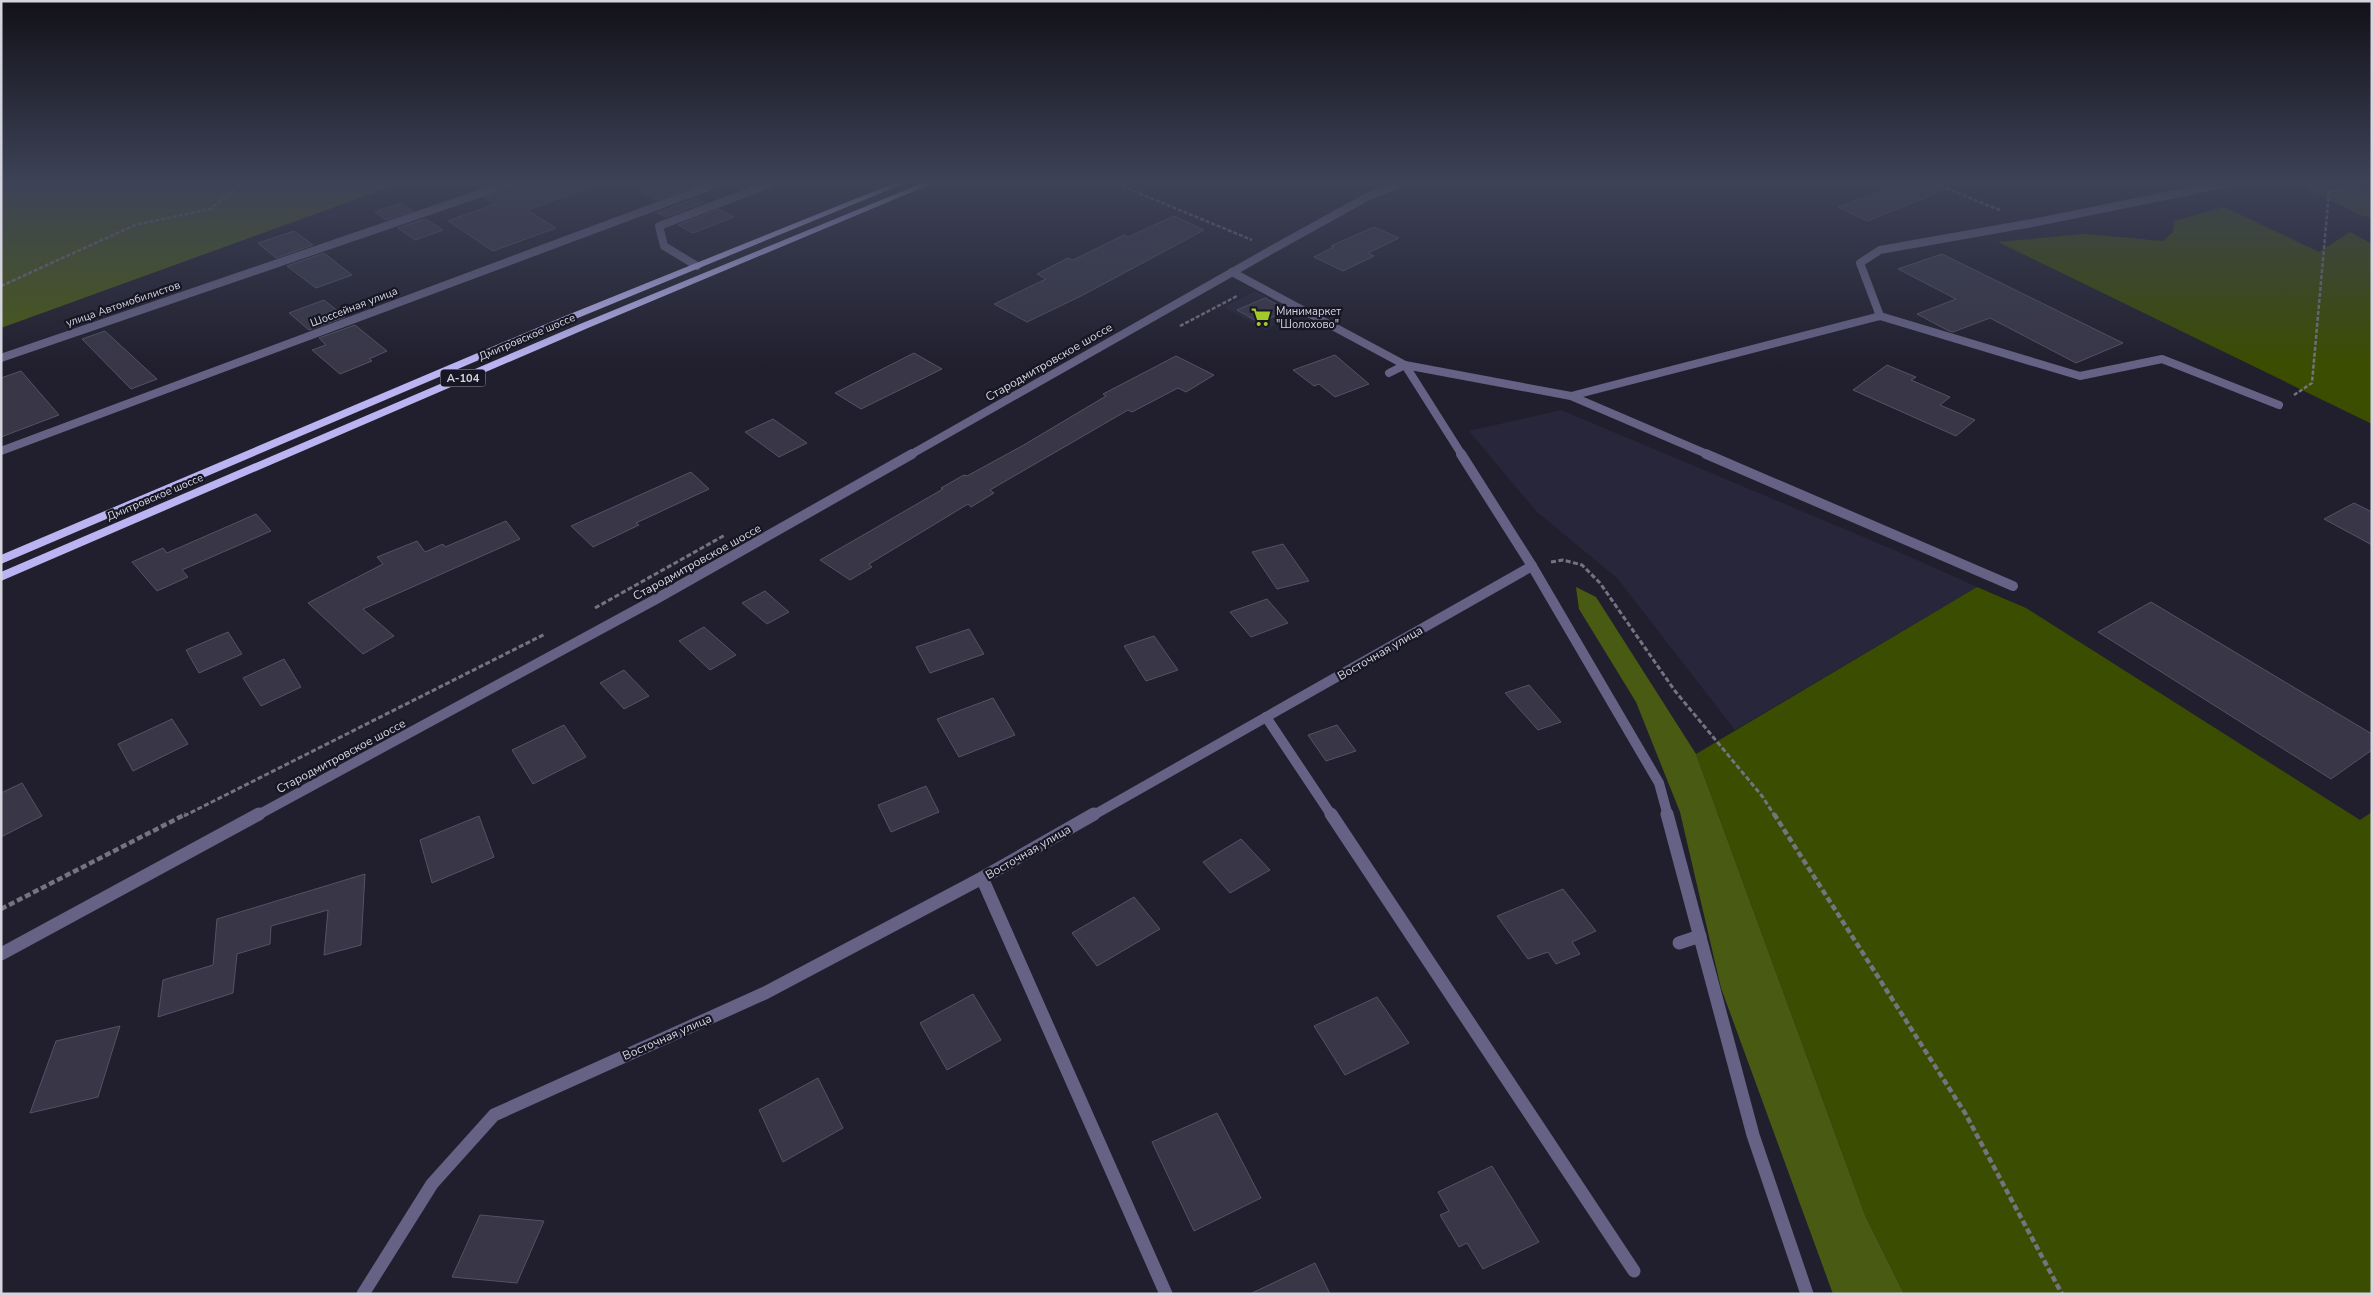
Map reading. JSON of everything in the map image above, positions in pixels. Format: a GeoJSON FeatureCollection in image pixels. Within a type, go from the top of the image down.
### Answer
{"type":"FeatureCollection","features":[{"type":"Feature","properties":{"kind":"highway","name":"Дмитровское шоссе"},"geometry":{"type":"LineString","coordinates":[[1,560],[750,244]]}},
{"type":"Feature","properties":{"kind":"highway","name":"Дмитровское шоссе"},"geometry":{"type":"LineString","coordinates":[[1,577],[575,330],[781,244]]}},
{"type":"Feature","properties":{"kind":"street","name":"улица Автомобилистов"},"geometry":{"type":"LineString","coordinates":[[1,358],[332,244]]}},
{"type":"Feature","properties":{"kind":"street","name":"Шоссейная улица"},"geometry":{"type":"LineString","coordinates":[[1,451],[554,244]]}},
{"type":"Feature","properties":{"kind":"street"},"geometry":{"type":"LineString","coordinates":[[664,244],[697,266]]}},
{"type":"Feature","properties":{"kind":"street","name":"Стародмитровское шоссе"},"geometry":{"type":"LineString","coordinates":[[1,954],[658,598],[1281,244]]}},
{"type":"Feature","properties":{"kind":"street"},"geometry":{"type":"LineString","coordinates":[[1880,316],[1860,263],[1880,250],[1911,244]]}},
{"type":"Feature","properties":{"kind":"street"},"geometry":{"type":"LineString","coordinates":[[1232,272],[1405,365],[1571,396],[2012,586]]}},
{"type":"Feature","properties":{"kind":"street"},"geometry":{"type":"LineString","coordinates":[[1571,396],[1880,316],[2080,376],[2162,359],[2279,405]]}},
{"type":"Feature","properties":{"kind":"street"},"geometry":{"type":"LineString","coordinates":[[1389,373],[1405,365]]}},
{"type":"Feature","properties":{"kind":"street"},"geometry":{"type":"LineString","coordinates":[[1405,365],[1532,566],[1659,783],[1753,1134],[1806,1294]]}},
{"type":"Feature","properties":{"kind":"street","name":"Восточная улица"},"geometry":{"type":"LineString","coordinates":[[362,1294],[432,1184],[494,1115],[765,992],[982,878],[1532,566]]}},
{"type":"Feature","properties":{"kind":"street"},"geometry":{"type":"LineString","coordinates":[[1266,717],[1634,1271]]}},
{"type":"Feature","properties":{"kind":"street"},"geometry":{"type":"LineString","coordinates":[[982,878],[1166,1294]]}},
{"type":"Feature","properties":{"kind":"street"},"geometry":{"type":"LineString","coordinates":[[1679,943],[1700,936]]}},
{"type":"Feature","properties":{"kind":"path"},"geometry":{"type":"LineString","coordinates":[[1,286],[92,244]]}},
{"type":"Feature","properties":{"kind":"path"},"geometry":{"type":"LineString","coordinates":[[1262,244],[1273,249]]}},
{"type":"Feature","properties":{"kind":"path"},"geometry":{"type":"LineString","coordinates":[[2279,405],[2312,382],[2324,244]]}},
{"type":"Feature","properties":{"kind":"path"},"geometry":{"type":"LineString","coordinates":[[1180,326],[1256,285]]}},
{"type":"Feature","properties":{"kind":"path"},"geometry":{"type":"LineString","coordinates":[[593,608],[732,532]]}},
{"type":"Feature","properties":{"kind":"path"},"geometry":{"type":"LineString","coordinates":[[1532,566],[1563,560],[1582,564],[1600,583],[1675,691],[1762,796],[1965,1113],[2062,1294]]}},
{"type":"Feature","properties":{"kind":"path"},"geometry":{"type":"LineString","coordinates":[[1,909],[415,698],[550,632]]}},
{"type":"Feature","properties":{"kind":"shaded area"},"geometry":{"type":"Polygon","coordinates":[[[1256,291],[1297,314],[1265,330],[1224,307],[1256,291]]]}},
{"type":"Feature","properties":{"kind":"shaded area"},"geometry":{"type":"Polygon","coordinates":[[[1561,410],[1899,552],[1977,587],[1735,730],[1617,578],[1537,512],[1469,431],[1561,410]]]}},
{"type":"Feature","properties":{"kind":"green space"},"geometry":{"type":"Polygon","coordinates":[[[1,244],[231,244],[1,328],[1,244]]]}},
{"type":"Feature","properties":{"kind":"green space"},"geometry":{"type":"Polygon","coordinates":[[[2003,244],[2303,244],[2319,252],[2331,244],[2372,244],[2372,424],[2003,244]]]}},
{"type":"Feature","properties":{"kind":"green space"},"geometry":{"type":"Polygon","coordinates":[[[1576,587],[1596,597],[1696,754],[1865,1215],[1904,1294],[1833,1294],[1721,988],[1680,812],[1636,702],[1579,609],[1576,587]]]}},
{"type":"Feature","properties":{"kind":"green space"},"geometry":{"type":"Polygon","coordinates":[[[1977,587],[2026,608],[2360,820],[2372,812],[2372,1294],[1904,1294],[1865,1215],[1696,754],[1977,587]]]}},
{"type":"Feature","properties":{"kind":"building"},"geometry":{"type":"Polygon","coordinates":[[[260,244],[313,245],[276,258],[260,244]]]}},
{"type":"Feature","properties":{"kind":"building"},"geometry":{"type":"Polygon","coordinates":[[[483,244],[511,244],[493,251],[483,244]]]}},
{"type":"Feature","properties":{"kind":"building"},"geometry":{"type":"Polygon","coordinates":[[[1105,244],[1177,244],[1083,295],[1027,322],[994,304],[1046,279],[1037,274],[1068,258],[1073,260],[1105,244]]]}},
{"type":"Feature","properties":{"kind":"building"},"geometry":{"type":"Polygon","coordinates":[[[1386,244],[1368,253],[1374,256],[1343,271],[1314,257],[1334,247],[1331,246],[1386,244]]]}},
{"type":"Feature","properties":{"kind":"building"},"geometry":{"type":"Polygon","coordinates":[[[324,253],[352,275],[316,288],[287,266],[324,253]]]}},
{"type":"Feature","properties":{"kind":"building"},"geometry":{"type":"Polygon","coordinates":[[[1942,254],[2123,343],[2076,363],[1990,318],[1953,332],[1949,331],[1917,314],[1956,299],[1898,269],[1942,254]]]}},
{"type":"Feature","properties":{"kind":"building","name":"Минимаркет \"Шолохово\""},"geometry":{"type":"Polygon","coordinates":[[[1265,298],[1287,310],[1260,323],[1237,310],[1265,298]]]}},
{"type":"Feature","properties":{"kind":"building"},"geometry":{"type":"Polygon","coordinates":[[[324,300],[345,317],[309,330],[289,313],[324,300]]]}},
{"type":"Feature","properties":{"kind":"building"},"geometry":{"type":"Polygon","coordinates":[[[355,325],[387,351],[369,359],[372,361],[340,374],[312,350],[326,345],[319,338],[355,325]]]}},
{"type":"Feature","properties":{"kind":"building"},"geometry":{"type":"Polygon","coordinates":[[[105,331],[157,379],[131,389],[82,339],[105,331]]]}},
{"type":"Feature","properties":{"kind":"building"},"geometry":{"type":"Polygon","coordinates":[[[914,353],[942,369],[861,409],[835,393],[914,353]]]}},
{"type":"Feature","properties":{"kind":"building"},"geometry":{"type":"Polygon","coordinates":[[[1335,355],[1369,384],[1335,397],[1319,384],[1314,386],[1293,370],[1335,355]]]}},
{"type":"Feature","properties":{"kind":"building"},"geometry":{"type":"Polygon","coordinates":[[[1176,356],[1214,375],[1186,392],[1178,388],[1132,412],[1128,410],[990,490],[994,493],[971,507],[968,504],[869,564],[872,567],[850,580],[820,560],[964,475],[967,476],[1022,446],[1106,396],[1103,394],[1176,356]]]}},
{"type":"Feature","properties":{"kind":"building"},"geometry":{"type":"Polygon","coordinates":[[[1887,365],[1916,377],[1911,380],[1950,397],[1940,405],[1975,420],[1956,436],[1853,390],[1887,365]]]}},
{"type":"Feature","properties":{"kind":"building"},"geometry":{"type":"Polygon","coordinates":[[[21,371],[59,415],[1,437],[1,378],[21,371]]]}},
{"type":"Feature","properties":{"kind":"building"},"geometry":{"type":"Polygon","coordinates":[[[773,419],[807,443],[779,457],[745,432],[773,419]]]}},
{"type":"Feature","properties":{"kind":"building"},"geometry":{"type":"Polygon","coordinates":[[[691,472],[709,489],[636,523],[639,525],[593,547],[571,526],[691,472]]]}},
{"type":"Feature","properties":{"kind":"building"},"geometry":{"type":"Polygon","coordinates":[[[2354,503],[2372,512],[2372,545],[2324,519],[2354,503]]]}},
{"type":"Feature","properties":{"kind":"building"},"geometry":{"type":"Polygon","coordinates":[[[256,514],[271,531],[182,570],[188,577],[157,591],[132,562],[163,548],[167,553],[256,514]]]}},
{"type":"Feature","properties":{"kind":"building"},"geometry":{"type":"Polygon","coordinates":[[[506,521],[520,539],[363,609],[394,636],[363,654],[308,603],[383,564],[377,557],[417,541],[425,552],[443,544],[445,547],[506,521]]]}},
{"type":"Feature","properties":{"kind":"building"},"geometry":{"type":"Polygon","coordinates":[[[1283,544],[1309,581],[1277,589],[1252,552],[1283,544]]]}},
{"type":"Feature","properties":{"kind":"building"},"geometry":{"type":"Polygon","coordinates":[[[765,591],[789,612],[767,624],[742,603],[765,591]]]}},
{"type":"Feature","properties":{"kind":"building"},"geometry":{"type":"Polygon","coordinates":[[[1267,599],[1288,623],[1251,637],[1230,612],[1267,599]]]}},
{"type":"Feature","properties":{"kind":"building"},"geometry":{"type":"Polygon","coordinates":[[[2151,602],[2372,734],[2372,750],[2331,779],[2098,632],[2151,602]]]}},
{"type":"Feature","properties":{"kind":"building"},"geometry":{"type":"Polygon","coordinates":[[[704,627],[736,655],[710,670],[679,641],[704,627]]]}},
{"type":"Feature","properties":{"kind":"building"},"geometry":{"type":"Polygon","coordinates":[[[969,629],[984,654],[930,673],[916,647],[969,629]]]}},
{"type":"Feature","properties":{"kind":"building"},"geometry":{"type":"Polygon","coordinates":[[[228,632],[242,654],[199,673],[186,650],[228,632]]]}},
{"type":"Feature","properties":{"kind":"building"},"geometry":{"type":"Polygon","coordinates":[[[1154,636],[1178,670],[1146,681],[1124,646],[1154,636]]]}},
{"type":"Feature","properties":{"kind":"building"},"geometry":{"type":"Polygon","coordinates":[[[284,659],[301,687],[261,706],[243,678],[284,659]]]}},
{"type":"Feature","properties":{"kind":"building"},"geometry":{"type":"Polygon","coordinates":[[[624,670],[649,696],[624,709],[600,683],[624,670]]]}},
{"type":"Feature","properties":{"kind":"building"},"geometry":{"type":"Polygon","coordinates":[[[1529,685],[1561,722],[1538,730],[1505,693],[1529,685]]]}},
{"type":"Feature","properties":{"kind":"building"},"geometry":{"type":"Polygon","coordinates":[[[993,698],[1015,735],[959,757],[937,719],[993,698]]]}},
{"type":"Feature","properties":{"kind":"building"},"geometry":{"type":"Polygon","coordinates":[[[172,719],[188,744],[133,771],[118,744],[172,719]]]}},
{"type":"Feature","properties":{"kind":"building"},"geometry":{"type":"Polygon","coordinates":[[[564,725],[586,757],[533,784],[512,750],[564,725]]]}},
{"type":"Feature","properties":{"kind":"building"},"geometry":{"type":"Polygon","coordinates":[[[1337,725],[1356,751],[1326,761],[1308,735],[1337,725]]]}},
{"type":"Feature","properties":{"kind":"building"},"geometry":{"type":"Polygon","coordinates":[[[22,783],[42,816],[1,837],[1,793],[22,783]]]}},
{"type":"Feature","properties":{"kind":"building"},"geometry":{"type":"Polygon","coordinates":[[[926,786],[939,812],[891,832],[878,805],[926,786]]]}},
{"type":"Feature","properties":{"kind":"building"},"geometry":{"type":"Polygon","coordinates":[[[479,816],[494,857],[432,883],[420,840],[479,816]]]}},
{"type":"Feature","properties":{"kind":"building"},"geometry":{"type":"Polygon","coordinates":[[[1241,839],[1270,870],[1230,893],[1203,862],[1241,839]]]}},
{"type":"Feature","properties":{"kind":"building"},"geometry":{"type":"Polygon","coordinates":[[[365,874],[361,945],[324,955],[328,910],[271,926],[270,944],[237,954],[233,993],[158,1017],[163,980],[213,965],[217,919],[365,874]]]}},
{"type":"Feature","properties":{"kind":"building"},"geometry":{"type":"Polygon","coordinates":[[[1563,889],[1596,931],[1572,942],[1580,954],[1556,964],[1548,952],[1528,959],[1497,916],[1563,889]]]}},
{"type":"Feature","properties":{"kind":"building"},"geometry":{"type":"Polygon","coordinates":[[[1134,897],[1160,929],[1097,966],[1072,933],[1134,897]]]}},
{"type":"Feature","properties":{"kind":"building"},"geometry":{"type":"Polygon","coordinates":[[[973,994],[1001,1040],[947,1070],[920,1023],[973,994]]]}},
{"type":"Feature","properties":{"kind":"building"},"geometry":{"type":"Polygon","coordinates":[[[1377,997],[1409,1043],[1345,1075],[1314,1026],[1377,997]]]}},
{"type":"Feature","properties":{"kind":"building"},"geometry":{"type":"Polygon","coordinates":[[[120,1026],[98,1097],[30,1113],[56,1041],[120,1026]]]}},
{"type":"Feature","properties":{"kind":"building"},"geometry":{"type":"Polygon","coordinates":[[[818,1078],[843,1128],[783,1162],[759,1110],[818,1078]]]}},
{"type":"Feature","properties":{"kind":"building"},"geometry":{"type":"Polygon","coordinates":[[[1217,1113],[1261,1198],[1194,1231],[1152,1142],[1217,1113]]]}},
{"type":"Feature","properties":{"kind":"building"},"geometry":{"type":"Polygon","coordinates":[[[1492,1166],[1539,1242],[1483,1269],[1467,1243],[1459,1247],[1440,1215],[1449,1211],[1438,1192],[1492,1166]]]}},
{"type":"Feature","properties":{"kind":"building"},"geometry":{"type":"Polygon","coordinates":[[[480,1215],[544,1221],[517,1283],[452,1277],[480,1215]]]}},
{"type":"Feature","properties":{"kind":"building"},"geometry":{"type":"Polygon","coordinates":[[[1315,1263],[1330,1294],[1250,1294],[1315,1263]]]}},
{"type":"Feature","properties":{"kind":"place","name":"Минимаркет \"Шолохово\""},"geometry":{"type":"Point","coordinates":[1261,317]}}]}
